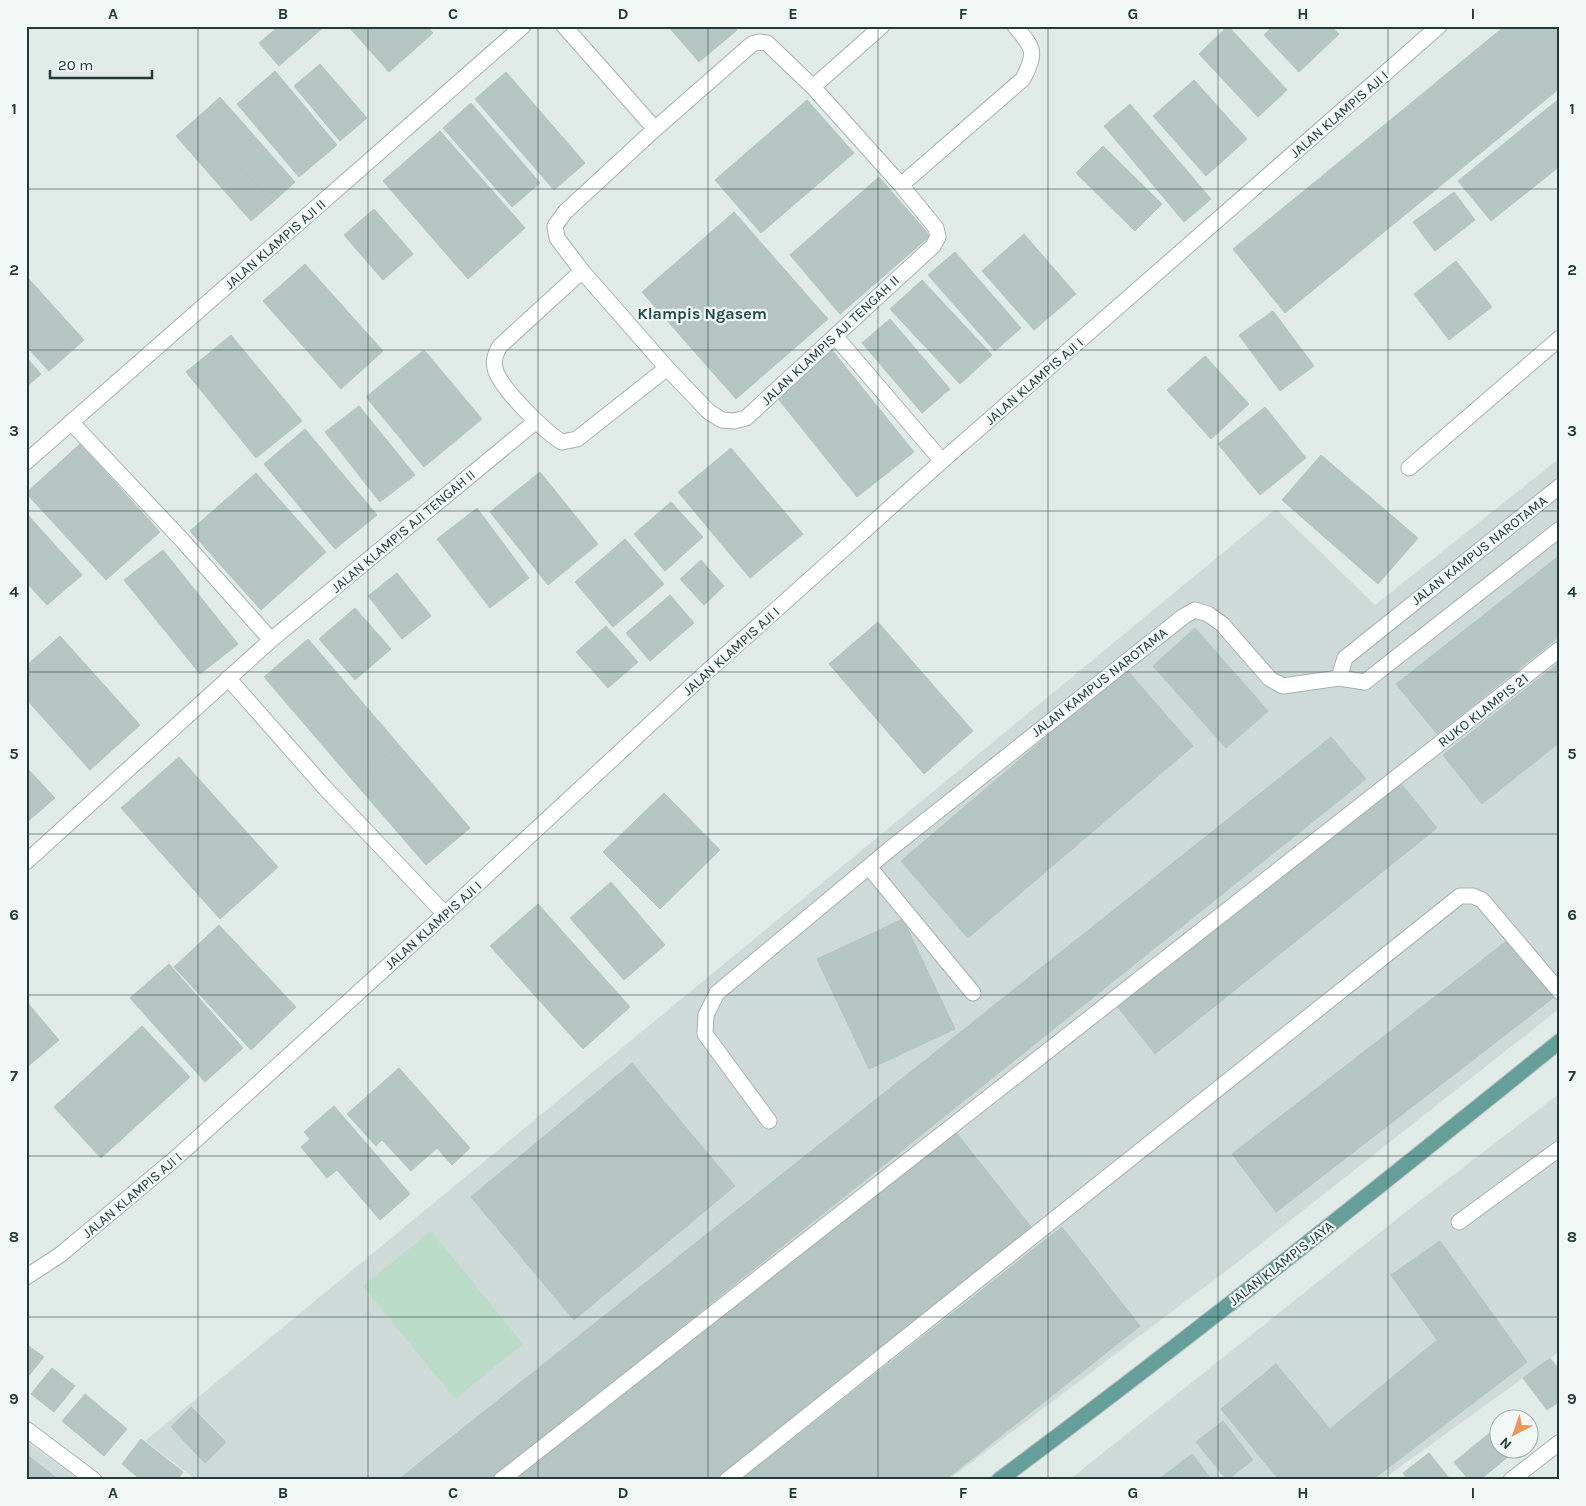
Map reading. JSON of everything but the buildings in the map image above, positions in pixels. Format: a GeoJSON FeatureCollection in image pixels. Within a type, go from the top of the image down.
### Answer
{"type":"FeatureCollection","features":[{"type":"Feature","properties":{"kind":"main road","name":"JALAN KLAMPIS JAYA"},"geometry":{"type":"LineString","coordinates":[[999,1480],[1172,1349],[1560,1041]]}},
{"type":"Feature","properties":{"kind":"street","name":"JALAN KLAMPIS AJI II"},"geometry":{"type":"LineString","coordinates":[[26,462],[523,26]]}},
{"type":"Feature","properties":{"kind":"street"},"geometry":{"type":"LineString","coordinates":[[564,26],[654,129]]}},
{"type":"Feature","properties":{"kind":"street"},"geometry":{"type":"LineString","coordinates":[[813,87],[882,26]]}},
{"type":"Feature","properties":{"kind":"street"},"geometry":{"type":"LineString","coordinates":[[901,185],[1023,79],[1030,65],[1033,51],[1015,26]]}},
{"type":"Feature","properties":{"kind":"street","name":"JALAN KLAMPIS AJI I"},"geometry":{"type":"LineString","coordinates":[[26,1277],[60,1255],[177,1157],[445,914],[701,677],[942,461],[1439,26]]}},
{"type":"Feature","properties":{"kind":"street","name":"JALAN KLAMPIS AJI TENGAH II"},"geometry":{"type":"LineString","coordinates":[[759,42],[767,43],[813,87],[901,185],[936,228],[938,237],[933,246],[746,418],[734,421],[722,420],[708,412],[582,271],[557,238],[556,226],[564,212],[654,129],[752,44],[759,42]]}},
{"type":"Feature","properties":{"kind":"street"},"geometry":{"type":"LineString","coordinates":[[582,271],[500,346],[494,355],[494,367],[498,377],[535,422],[562,442],[578,439],[667,368]]}},
{"type":"Feature","properties":{"kind":"street"},"geometry":{"type":"LineString","coordinates":[[835,336],[942,461]]}},
{"type":"Feature","properties":{"kind":"street"},"geometry":{"type":"LineString","coordinates":[[1409,468],[1560,338]]}},
{"type":"Feature","properties":{"kind":"street"},"geometry":{"type":"LineString","coordinates":[[71,422],[182,540],[271,640]]}},
{"type":"Feature","properties":{"kind":"street","name":"JALAN KLAMPIS AJI TENGAH II"},"geometry":{"type":"LineString","coordinates":[[26,862],[271,640],[535,422]]}},
{"type":"Feature","properties":{"kind":"street","name":"JALAN KAMPUS NAROTAMA"},"geometry":{"type":"LineString","coordinates":[[1339,678],[1345,658],[1560,486]]}},
{"type":"Feature","properties":{"kind":"street","name":"JALAN KAMPUS NAROTAMA"},"geometry":{"type":"LineString","coordinates":[[769,1121],[705,1034],[706,1015],[717,993],[868,867],[1184,616],[1195,610],[1208,614],[1222,624],[1270,679],[1283,686],[1339,678],[1365,682],[1560,529]]}},
{"type":"Feature","properties":{"kind":"street","name":"RUKO KLAMPIS 21"},"geometry":{"type":"LineString","coordinates":[[501,1480],[1560,649]]}},
{"type":"Feature","properties":{"kind":"street"},"geometry":{"type":"LineString","coordinates":[[228,678],[325,788],[445,914]]}},
{"type":"Feature","properties":{"kind":"street"},"geometry":{"type":"LineString","coordinates":[[868,867],[972,992]]}},
{"type":"Feature","properties":{"kind":"street"},"geometry":{"type":"LineString","coordinates":[[727,1480],[1460,896],[1473,896],[1482,900],[1560,992]]}},
{"type":"Feature","properties":{"kind":"street"},"geometry":{"type":"LineString","coordinates":[[1459,1222],[1560,1148]]}},
{"type":"Feature","properties":{"kind":"street"},"geometry":{"type":"LineString","coordinates":[[26,1429],[94,1480]]}},
{"type":"Feature","properties":{"kind":"street"},"geometry":{"type":"LineString","coordinates":[[1511,1480],[1560,1442]]}},
{"type":"Feature","properties":{"kind":"shaded area"},"geometry":{"type":"Polygon","coordinates":[[[1560,458],[1560,1008],[1234,1265],[948,1480],[197,1480],[145,1441],[1276,509],[1375,605],[1560,458]]]}},
{"type":"Feature","properties":{"kind":"shaded area"},"geometry":{"type":"Polygon","coordinates":[[[1560,1093],[1560,1351],[1382,1480],[1069,1480],[1417,1203],[1560,1093]]]}},
{"type":"Feature","properties":{"kind":"shaded area"},"geometry":{"type":"Polygon","coordinates":[[[26,1441],[79,1480],[26,1480],[26,1441]]]}},
{"type":"Feature","properties":{"kind":"green space"},"geometry":{"type":"Polygon","coordinates":[[[431,1231],[523,1344],[455,1399],[363,1286],[431,1231]]]}},
{"type":"Feature","properties":{"kind":"district","name":"Klampis Ngasem"},"geometry":{"type":"Point","coordinates":[702,313]}}]}
